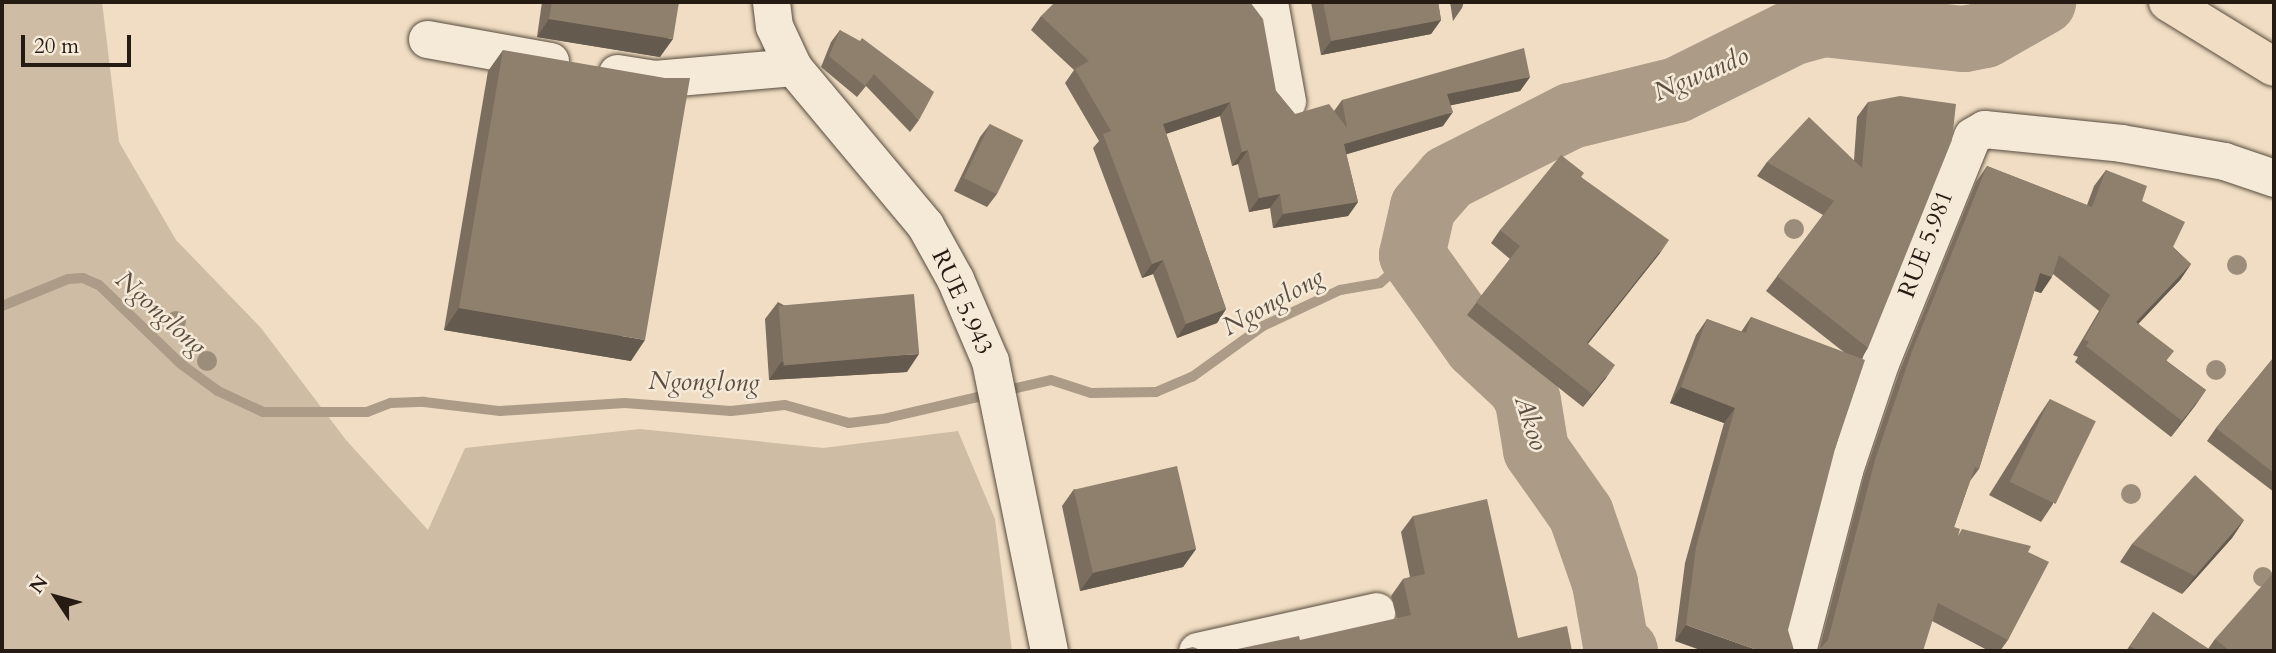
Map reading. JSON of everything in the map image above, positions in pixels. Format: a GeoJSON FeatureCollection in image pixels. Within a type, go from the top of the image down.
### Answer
{"type":"FeatureCollection","features":[{"type":"Feature","properties":{"kind":"highway"},"geometry":{"type":"LineString","coordinates":[[2168,2],[2274,67]]}},
{"type":"Feature","properties":{"kind":"street","name":"RUE 5.943"},"geometry":{"type":"LineString","coordinates":[[771,2],[774,26],[793,67],[925,225],[990,361],[1049,651]]}},
{"type":"Feature","properties":{"kind":"street"},"geometry":{"type":"LineString","coordinates":[[1269,2],[1287,101]]}},
{"type":"Feature","properties":{"kind":"street"},"geometry":{"type":"LineString","coordinates":[[428,39],[654,79],[793,67]]}},
{"type":"Feature","properties":{"kind":"street","name":"RUE 5.981"},"geometry":{"type":"LineString","coordinates":[[1797,651],[1844,470],[1880,363],[1972,136],[1984,129],[2121,143],[2224,161],[2274,178]]}},
{"type":"Feature","properties":{"kind":"street"},"geometry":{"type":"LineString","coordinates":[[1198,651],[1377,611]]}},
{"type":"Feature","properties":{"kind":"shaded area"},"geometry":{"type":"Polygon","coordinates":[[[2,2],[102,2],[119,142],[176,240],[261,328],[346,440],[428,530],[465,448],[640,429],[823,448],[958,431],[995,519],[1012,651],[2,651],[2,2]]]}},
{"type":"Feature","properties":{"kind":"building"},"geometry":{"type":"Polygon","coordinates":[[[552,2],[679,2],[673,39],[549,19],[552,2]]]}},
{"type":"Feature","properties":{"kind":"building"},"geometry":{"type":"Polygon","coordinates":[[[1055,2],[1250,2],[1263,19],[1276,91],[1295,114],[1329,104],[1347,128],[1342,100],[1524,48],[1530,77],[1447,94],[1453,112],[1344,144],[1358,202],[1283,214],[1280,194],[1259,198],[1248,150],[1242,152],[1230,102],[1163,124],[1226,309],[1186,324],[1163,260],[1152,264],[1103,134],[1111,131],[1075,69],[1089,61],[1041,16],[1055,2]]]}},
{"type":"Feature","properties":{"kind":"building"},"geometry":{"type":"Polygon","coordinates":[[[1323,2],[1438,2],[1441,20],[1331,41],[1323,2]]]}},
{"type":"Feature","properties":{"kind":"building"},"geometry":{"type":"Polygon","coordinates":[[[840,30],[860,41],[862,38],[934,92],[919,120],[874,74],[865,86],[829,56],[840,30]]]}},
{"type":"Feature","properties":{"kind":"building"},"geometry":{"type":"Polygon","coordinates":[[[503,50],[665,78],[690,78],[645,340],[459,308],[503,50]]]}},
{"type":"Feature","properties":{"kind":"building"},"geometry":{"type":"Polygon","coordinates":[[[1900,96],[1956,104],[1952,140],[1868,348],[1777,276],[1834,201],[1767,162],[1809,117],[1862,168],[1868,102],[1900,96]]]}},
{"type":"Feature","properties":{"kind":"building"},"geometry":{"type":"Polygon","coordinates":[[[990,124],[1023,140],[997,194],[964,178],[990,124]]]}},
{"type":"Feature","properties":{"kind":"building"},"geometry":{"type":"Polygon","coordinates":[[[1561,155],[1584,173],[1581,177],[1669,240],[1587,343],[1615,365],[1592,394],[1476,302],[1520,246],[1500,230],[1561,155]]]}},
{"type":"Feature","properties":{"kind":"building"},"geometry":{"type":"Polygon","coordinates":[[[1987,166],[2092,207],[2106,170],[2147,186],[2142,201],[2185,222],[2173,247],[2191,264],[2136,322],[2174,351],[2166,361],[2206,390],[2182,421],[2086,346],[2089,342],[2084,339],[2110,295],[2059,255],[2052,277],[2040,273],[1979,469],[1975,467],[1954,527],[1960,529],[1958,536],[1962,529],[2031,546],[2028,552],[2049,562],[2008,640],[1938,603],[1923,651],[1818,651],[1828,640],[1875,460],[1911,354],[1987,166]]]}},
{"type":"Feature","properties":{"kind":"building"},"geometry":{"type":"Polygon","coordinates":[[[914,294],[919,354],[784,366],[779,306],[914,294]]]}},
{"type":"Feature","properties":{"kind":"building"},"geometry":{"type":"Polygon","coordinates":[[[1751,317],[1865,360],[1835,449],[1788,630],[1794,650],[1797,651],[1760,651],[1686,625],[1696,547],[1735,408],[1681,387],[1707,319],[1746,333],[1751,317]]]}},
{"type":"Feature","properties":{"kind":"building"},"geometry":{"type":"Polygon","coordinates":[[[2274,357],[2274,473],[2216,428],[2274,357]]]}},
{"type":"Feature","properties":{"kind":"building"},"geometry":{"type":"Polygon","coordinates":[[[2050,399],[2096,421],[2056,504],[2010,482],[2050,399]]]}},
{"type":"Feature","properties":{"kind":"building"},"geometry":{"type":"Polygon","coordinates":[[[1177,466],[1196,549],[1093,573],[1074,490],[1177,466]]]}},
{"type":"Feature","properties":{"kind":"building"},"geometry":{"type":"Polygon","coordinates":[[[2195,475],[2244,520],[2195,576],[2132,544],[2195,475]]]}},
{"type":"Feature","properties":{"kind":"building"},"geometry":{"type":"Polygon","coordinates":[[[1487,499],[1518,638],[1567,626],[1572,651],[1228,651],[1299,636],[1300,640],[1411,615],[1403,579],[1425,574],[1413,516],[1487,499]]]}},
{"type":"Feature","properties":{"kind":"building"},"geometry":{"type":"Polygon","coordinates":[[[2274,572],[2274,651],[2230,651],[2215,639],[2274,572]]]}},
{"type":"Feature","properties":{"kind":"building"},"geometry":{"type":"Polygon","coordinates":[[[2153,612],[2212,651],[2136,651],[2130,646],[2153,612]]]}},
{"type":"Feature","properties":{"kind":"building"},"geometry":{"type":"Polygon","coordinates":[[[1193,647],[1203,651],[1175,651],[1193,647]]]}},
{"type":"Feature","properties":{"kind":"waterway","name":"Ngwando"},"geometry":{"type":"LineString","coordinates":[[1625,651],[1616,645],[1605,583],[1581,514],[1536,450],[1528,401],[1520,386],[1477,346],[1412,255],[1423,207],[1448,178],[1571,116],[1677,90],[1794,32],[1823,24],[1964,39],[1985,35],[2043,2]]}},
{"type":"Feature","properties":{"kind":"waterway","name":"Ngonglong"},"geometry":{"type":"LineString","coordinates":[[2,306],[68,279],[83,278],[99,285],[181,364],[218,391],[263,412],[367,412],[391,403],[424,402],[500,411],[625,403],[731,411],[785,405],[849,423],[887,418],[1051,380],[1091,393],[1156,392],[1192,377],[1263,326],[1340,290],[1380,283],[1412,255]]}},
{"type":"Feature","properties":{"kind":"water label","name":"Akoo"},"geometry":{"type":"Point","coordinates":[1531,423]}}]}
